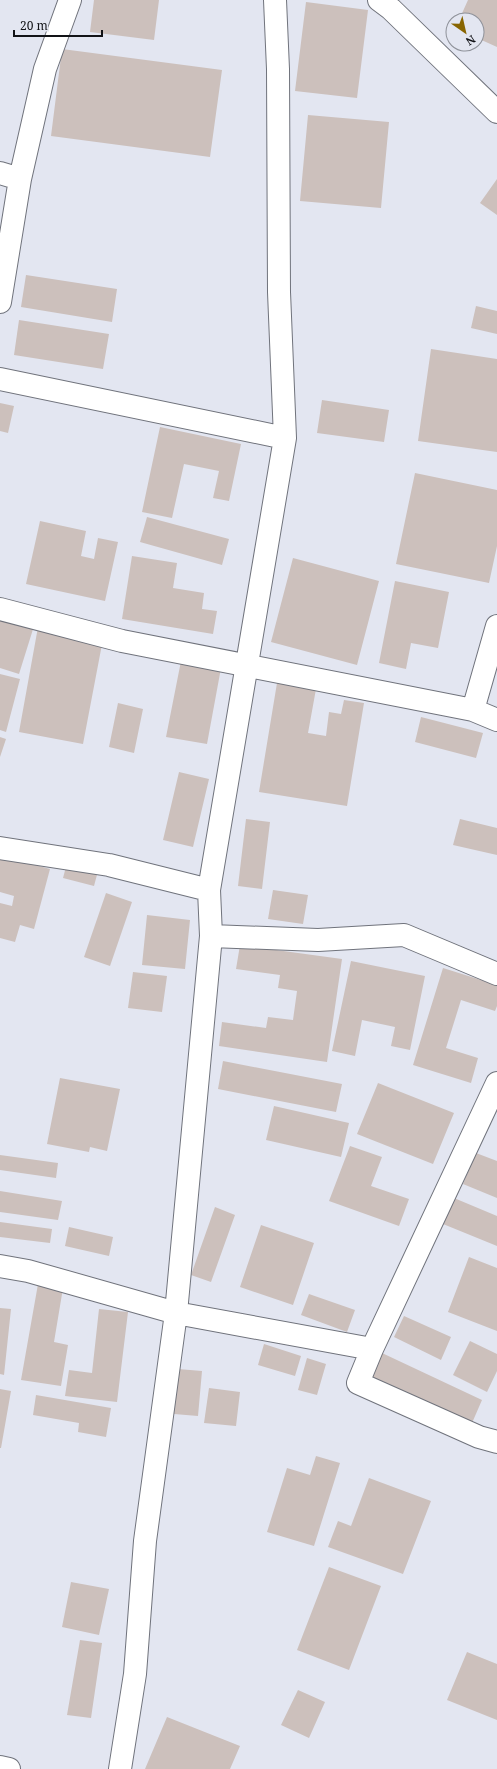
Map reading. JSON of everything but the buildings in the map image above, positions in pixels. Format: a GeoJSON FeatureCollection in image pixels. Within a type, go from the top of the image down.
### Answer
{"type":"FeatureCollection","features":[{"type":"Feature","properties":{"kind":"street"},"geometry":{"type":"LineString","coordinates":[[0,302],[10,176],[45,69],[70,0]]}},
{"type":"Feature","properties":{"kind":"street"},"geometry":{"type":"LineString","coordinates":[[120,1769],[135,1674],[145,1541],[176,1313],[211,936],[209,890],[248,667],[285,438],[278,292],[278,69],[275,0]]}},
{"type":"Feature","properties":{"kind":"street"},"geometry":{"type":"LineString","coordinates":[[379,0],[391,9],[497,112]]}},
{"type":"Feature","properties":{"kind":"street"},"geometry":{"type":"LineString","coordinates":[[0,379],[285,438]]}},
{"type":"Feature","properties":{"kind":"street"},"geometry":{"type":"LineString","coordinates":[[0,609],[122,642],[473,710],[497,720]]}},
{"type":"Feature","properties":{"kind":"street"},"geometry":{"type":"LineString","coordinates":[[473,710],[497,626]]}},
{"type":"Feature","properties":{"kind":"street"},"geometry":{"type":"LineString","coordinates":[[0,848],[109,865],[209,890]]}},
{"type":"Feature","properties":{"kind":"street"},"geometry":{"type":"LineString","coordinates":[[211,936],[318,940],[404,935],[497,974]]}},
{"type":"Feature","properties":{"kind":"street"},"geometry":{"type":"LineString","coordinates":[[497,1083],[372,1349],[358,1383],[479,1437],[497,1442]]}},
{"type":"Feature","properties":{"kind":"street"},"geometry":{"type":"LineString","coordinates":[[0,1266],[28,1271],[176,1313],[372,1349]]}},
{"type":"Feature","properties":{"kind":"street"},"geometry":{"type":"LineString","coordinates":[[0,1767],[9,1769]]}}]}
